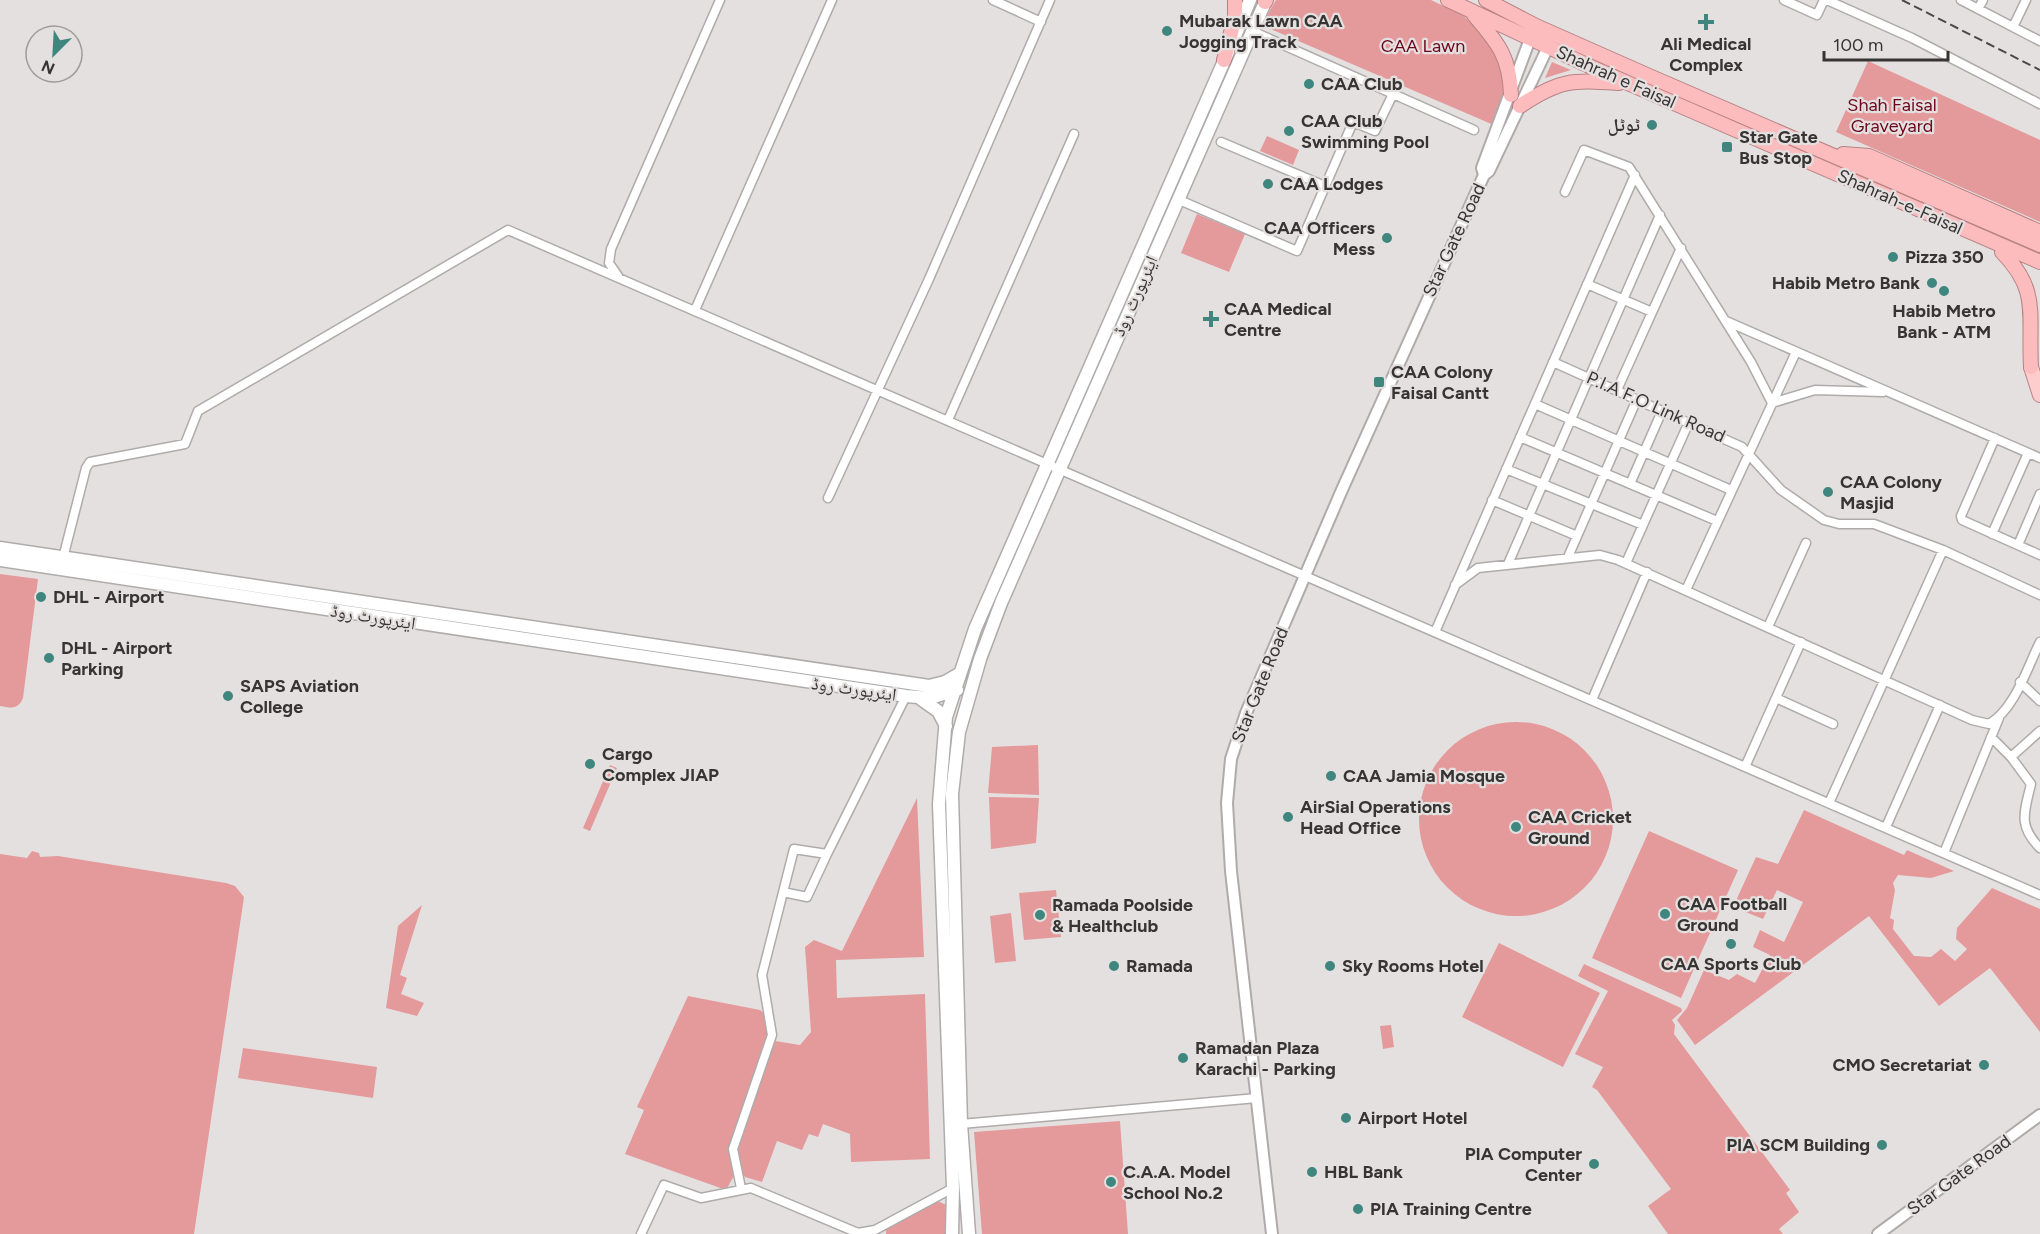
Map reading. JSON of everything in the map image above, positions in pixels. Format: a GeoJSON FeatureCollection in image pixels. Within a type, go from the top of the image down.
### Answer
{"type":"FeatureCollection","features":[{"type":"Feature","properties":{"kind":"highway"},"geometry":{"type":"LineString","coordinates":[[1224,60],[1235,17],[1235,0]]}},
{"type":"Feature","properties":{"kind":"highway"},"geometry":{"type":"LineString","coordinates":[[1448,0],[1471,12],[1495,39],[1509,66],[1515,100],[1560,83],[1575,80],[1630,83]]}},
{"type":"Feature","properties":{"kind":"highway","name":"Shahrah e Faisal"},"geometry":{"type":"LineString","coordinates":[[1486,0],[1554,34],[1832,154]]}},
{"type":"Feature","properties":{"kind":"highway","name":"Shahrah e Faisal"},"geometry":{"type":"LineString","coordinates":[[1471,12],[1762,140]]}},
{"type":"Feature","properties":{"kind":"highway","name":"Shahrah-e-Faisal"},"geometry":{"type":"LineString","coordinates":[[1762,140],[1976,236],[2040,262]]}},
{"type":"Feature","properties":{"kind":"highway"},"geometry":{"type":"LineString","coordinates":[[1832,154],[1869,156],[2040,232]]}},
{"type":"Feature","properties":{"kind":"highway","name":"Shahrah-e-Faisal"},"geometry":{"type":"LineString","coordinates":[[1832,154],[2040,245]]}},
{"type":"Feature","properties":{"kind":"highway"},"geometry":{"type":"LineString","coordinates":[[1976,236],[2020,265],[2034,284],[2038,310],[2031,367]]}},
{"type":"Feature","properties":{"kind":"main road","name":"ایئرپورٹ روڈ"},"geometry":{"type":"LineString","coordinates":[[951,975],[939,804],[946,726],[959,674],[975,629],[1046,464],[1250,0]]}},
{"type":"Feature","properties":{"kind":"main road","name":"ایئرپورٹ روڈ"},"geometry":{"type":"LineString","coordinates":[[0,560],[912,697],[941,697],[954,692],[975,676],[1002,603],[1059,469],[1266,1]]}},
{"type":"Feature","properties":{"kind":"main road"},"geometry":{"type":"LineString","coordinates":[[2031,367],[2040,395]]}},
{"type":"Feature","properties":{"kind":"main road","name":"ایئرپورٹ روڈ"},"geometry":{"type":"LineString","coordinates":[[0,548],[929,686]]}},
{"type":"Feature","properties":{"kind":"main road"},"geometry":{"type":"LineString","coordinates":[[929,686],[945,682],[959,674]]}},
{"type":"Feature","properties":{"kind":"main road"},"geometry":{"type":"LineString","coordinates":[[952,1234],[954,1074],[951,975],[952,794],[959,732],[975,676]]}},
{"type":"Feature","properties":{"kind":"main road"},"geometry":{"type":"LineString","coordinates":[[929,686],[949,708],[959,732]]}},
{"type":"Feature","properties":{"kind":"main road"},"geometry":{"type":"LineString","coordinates":[[912,697],[939,711],[946,726]]}},
{"type":"Feature","properties":{"kind":"main road"},"geometry":{"type":"LineString","coordinates":[[954,1074],[961,1124],[969,1234]]}},
{"type":"Feature","properties":{"kind":"street"},"geometry":{"type":"LineString","coordinates":[[618,276],[609,263],[608,256],[720,0]]}},
{"type":"Feature","properties":{"kind":"street"},"geometry":{"type":"LineString","coordinates":[[695,310],[832,0]]}},
{"type":"Feature","properties":{"kind":"street"},"geometry":{"type":"LineString","coordinates":[[993,0],[1041,22]]}},
{"type":"Feature","properties":{"kind":"street"},"geometry":{"type":"LineString","coordinates":[[828,498],[1050,0]]}},
{"type":"Feature","properties":{"kind":"street"},"geometry":{"type":"LineString","coordinates":[[1784,0],[1816,15],[1825,0],[1912,38],[2040,104]]}},
{"type":"Feature","properties":{"kind":"street"},"geometry":{"type":"LineString","coordinates":[[1961,0],[2040,41]]}},
{"type":"Feature","properties":{"kind":"street"},"geometry":{"type":"LineString","coordinates":[[1978,9],[1983,0]]}},
{"type":"Feature","properties":{"kind":"street"},"geometry":{"type":"LineString","coordinates":[[2013,27],[2026,0]]}},
{"type":"Feature","properties":{"kind":"street"},"geometry":{"type":"LineString","coordinates":[[1252,31],[1474,130]]}},
{"type":"Feature","properties":{"kind":"street","name":"Star Gate Road"},"geometry":{"type":"LineString","coordinates":[[1272,1234],[1231,871],[1227,803],[1232,759],[1246,713],[1304,577],[1484,175],[1515,100],[1530,39]]}},
{"type":"Feature","properties":{"kind":"street","name":"Star Gate Road"},"geometry":{"type":"LineString","coordinates":[[1515,100],[1548,47]]}},
{"type":"Feature","properties":{"kind":"street"},"geometry":{"type":"LineString","coordinates":[[1178,199],[1296,250],[1353,122],[1375,131],[1393,94]]}},
{"type":"Feature","properties":{"kind":"street"},"geometry":{"type":"LineString","coordinates":[[948,420],[1074,134]]}},
{"type":"Feature","properties":{"kind":"street"},"geometry":{"type":"LineString","coordinates":[[1221,142],[1325,186]]}},
{"type":"Feature","properties":{"kind":"street"},"geometry":{"type":"LineString","coordinates":[[1566,192],[1584,150],[1629,167],[1751,362],[1772,403]]}},
{"type":"Feature","properties":{"kind":"street"},"geometry":{"type":"LineString","coordinates":[[1435,632],[1635,175]]}},
{"type":"Feature","properties":{"kind":"street"},"geometry":{"type":"LineString","coordinates":[[1508,564],[1660,215]]}},
{"type":"Feature","properties":{"kind":"street"},"geometry":{"type":"LineString","coordinates":[[63,558],[90,462],[185,444],[198,411],[508,230],[2040,895]]}},
{"type":"Feature","properties":{"kind":"street"},"geometry":{"type":"LineString","coordinates":[[1617,390],[1681,248]]}},
{"type":"Feature","properties":{"kind":"street"},"geometry":{"type":"LineString","coordinates":[[1587,284],[1652,312]]}},
{"type":"Feature","properties":{"kind":"street"},"geometry":{"type":"LineString","coordinates":[[1725,321],[1883,392],[2040,458]]}},
{"type":"Feature","properties":{"kind":"street"},"geometry":{"type":"LineString","coordinates":[[1686,590],[1796,352]]}},
{"type":"Feature","properties":{"kind":"street","name":"P.I.A F.O Link Road"},"geometry":{"type":"LineString","coordinates":[[1553,362],[1742,447],[1782,490],[1824,520],[1839,524],[1874,524],[1943,550],[2040,595]]}},
{"type":"Feature","properties":{"kind":"street"},"geometry":{"type":"LineString","coordinates":[[1772,403],[1815,390],[1883,392]]}},
{"type":"Feature","properties":{"kind":"street"},"geometry":{"type":"LineString","coordinates":[[1568,557],[1637,399]]}},
{"type":"Feature","properties":{"kind":"street"},"geometry":{"type":"LineString","coordinates":[[1535,404],[1731,490]]}},
{"type":"Feature","properties":{"kind":"street"},"geometry":{"type":"LineString","coordinates":[[1630,484],[1662,411]]}},
{"type":"Feature","properties":{"kind":"street"},"geometry":{"type":"LineString","coordinates":[[1626,563],[1689,422]]}},
{"type":"Feature","properties":{"kind":"street"},"geometry":{"type":"LineString","coordinates":[[1520,436],[1717,521]]}},
{"type":"Feature","properties":{"kind":"street"},"geometry":{"type":"LineString","coordinates":[[1995,438],[1961,516],[1964,521],[2040,555]]}},
{"type":"Feature","properties":{"kind":"street"},"geometry":{"type":"LineString","coordinates":[[1992,534],[2028,453]]}},
{"type":"Feature","properties":{"kind":"street"},"geometry":{"type":"LineString","coordinates":[[1506,469],[1642,525]]}},
{"type":"Feature","properties":{"kind":"street"},"geometry":{"type":"LineString","coordinates":[[2018,545],[2040,494]]}},
{"type":"Feature","properties":{"kind":"street"},"geometry":{"type":"LineString","coordinates":[[1492,500],[1577,536]]}},
{"type":"Feature","properties":{"kind":"street"},"geometry":{"type":"LineString","coordinates":[[1768,627],[1806,543]]}},
{"type":"Feature","properties":{"kind":"street"},"geometry":{"type":"LineString","coordinates":[[1829,802],[1943,550]]}},
{"type":"Feature","properties":{"kind":"street"},"geometry":{"type":"LineString","coordinates":[[1455,585],[1478,568],[1600,555],[1647,572],[1940,705],[1989,724],[1999,718]]}},
{"type":"Feature","properties":{"kind":"street"},"geometry":{"type":"LineString","coordinates":[[1592,700],[1647,572]]}},
{"type":"Feature","properties":{"kind":"street"},"geometry":{"type":"LineString","coordinates":[[1745,767],[1801,642]]}},
{"type":"Feature","properties":{"kind":"street"},"geometry":{"type":"LineString","coordinates":[[1944,853],[1999,718],[2040,642]]}},
{"type":"Feature","properties":{"kind":"street"},"geometry":{"type":"LineString","coordinates":[[2020,682],[2040,701]]}},
{"type":"Feature","properties":{"kind":"street"},"geometry":{"type":"LineString","coordinates":[[783,892],[807,897],[827,854],[912,697]]}},
{"type":"Feature","properties":{"kind":"street"},"geometry":{"type":"LineString","coordinates":[[1776,698],[1833,724]]}},
{"type":"Feature","properties":{"kind":"street"},"geometry":{"type":"LineString","coordinates":[[1886,827],[1940,705]]}},
{"type":"Feature","properties":{"kind":"street"},"geometry":{"type":"LineString","coordinates":[[2011,757],[2040,731]]}},
{"type":"Feature","properties":{"kind":"street"},"geometry":{"type":"LineString","coordinates":[[1991,737],[2036,785],[2024,825],[2025,832],[2040,848]]}},
{"type":"Feature","properties":{"kind":"street"},"geometry":{"type":"LineString","coordinates":[[741,1188],[733,1149],[772,1035],[762,975],[794,849],[827,854]]}},
{"type":"Feature","properties":{"kind":"street"},"geometry":{"type":"LineString","coordinates":[[961,1124],[1257,1098]]}},
{"type":"Feature","properties":{"kind":"street","name":"Star Gate Road"},"geometry":{"type":"LineString","coordinates":[[1878,1234],[2040,1115]]}},
{"type":"Feature","properties":{"kind":"street"},"geometry":{"type":"LineString","coordinates":[[640,1234],[664,1185],[701,1198],[714,1197],[741,1188],[751,1188],[858,1233],[875,1232],[953,1188]]}},
{"type":"Feature","properties":{"kind":"green space","name":"CAA Lawn"},"geometry":{"type":"Polygon","coordinates":[[[1276,0],[1431,0],[1464,16],[1497,50],[1505,87],[1496,126],[1261,25],[1276,0]]]}},
{"type":"Feature","properties":{"kind":"green space","name":"Shah Faisal Graveyard"},"geometry":{"type":"Polygon","coordinates":[[[1868,61],[2040,140],[2040,222],[1836,132],[1868,61]]]}},
{"type":"Feature","properties":{"kind":"green space"},"geometry":{"type":"Polygon","coordinates":[[[1552,62],[1571,70],[1545,78],[1552,62]]]}},
{"type":"Feature","properties":{"kind":"green space"},"geometry":{"type":"Polygon","coordinates":[[[1267,136],[1299,150],[1293,165],[1260,151],[1267,136]]]}},
{"type":"Feature","properties":{"kind":"green space"},"geometry":{"type":"Polygon","coordinates":[[[1197,214],[1245,234],[1229,272],[1181,253],[1197,214]]]}},
{"type":"Feature","properties":{"kind":"green space"},"geometry":{"type":"Polygon","coordinates":[[[0,574],[38,579],[23,698],[19,705],[14,707],[0,706],[0,574]]]}},
{"type":"Feature","properties":{"kind":"green space","name":"CAA Cricket Ground"},"geometry":{"type":"Polygon","coordinates":[[[1506,722],[1526,722],[1562,733],[1585,750],[1597,765],[1606,782],[1613,809],[1613,829],[1606,856],[1597,873],[1585,888],[1570,900],[1553,909],[1526,916],[1506,916],[1470,905],[1441,881],[1430,865],[1423,847],[1419,829],[1419,809],[1430,773],[1454,744],[1470,733],[1488,726],[1506,722]]]}},
{"type":"Feature","properties":{"kind":"green space"},"geometry":{"type":"Polygon","coordinates":[[[1038,745],[1039,795],[988,793],[992,747],[1038,745]]]}},
{"type":"Feature","properties":{"kind":"green space"},"geometry":{"type":"Polygon","coordinates":[[[610,765],[617,768],[590,831],[583,828],[610,765]]]}},
{"type":"Feature","properties":{"kind":"green space"},"geometry":{"type":"Polygon","coordinates":[[[989,797],[1039,798],[1036,843],[991,849],[989,797]]]}},
{"type":"Feature","properties":{"kind":"green space"},"geometry":{"type":"Polygon","coordinates":[[[917,798],[924,957],[836,960],[837,998],[925,994],[930,1159],[851,1162],[850,1134],[823,1124],[818,1137],[809,1134],[802,1150],[777,1141],[762,1182],[745,1177],[739,1167],[735,1149],[756,1084],[775,1041],[800,1045],[811,1032],[805,947],[814,940],[842,951],[917,798]]]}},
{"type":"Feature","properties":{"kind":"green space"},"geometry":{"type":"Polygon","coordinates":[[[1804,810],[1904,855],[1907,850],[1954,871],[1931,878],[1898,875],[1893,883],[1895,890],[1890,918],[1894,920],[1893,929],[1914,956],[1931,957],[1941,949],[1955,961],[1967,949],[1956,939],[1957,928],[1992,888],[2040,909],[2040,1032],[1990,968],[1939,1006],[1869,916],[1695,1045],[1677,1020],[1687,1008],[1704,970],[1729,980],[1737,974],[1755,983],[1770,955],[1753,947],[1760,930],[1784,942],[1803,902],[1777,890],[1763,919],[1733,907],[1756,857],[1778,864],[1804,810]]]}},
{"type":"Feature","properties":{"kind":"green space","name":"CAA Football Ground"},"geometry":{"type":"Polygon","coordinates":[[[1649,831],[1738,870],[1681,998],[1592,958],[1649,831]]]}},
{"type":"Feature","properties":{"kind":"green space"},"geometry":{"type":"Polygon","coordinates":[[[32,851],[39,853],[40,857],[58,856],[226,883],[235,886],[244,897],[194,1234],[0,1234],[0,854],[27,858],[32,851]]]}},
{"type":"Feature","properties":{"kind":"green space","name":"Ramada Poolside & Healthclub"},"geometry":{"type":"Polygon","coordinates":[[[1056,890],[1061,937],[1024,940],[1019,893],[1056,890]]]}},
{"type":"Feature","properties":{"kind":"green space"},"geometry":{"type":"Polygon","coordinates":[[[422,905],[400,975],[407,978],[401,994],[424,1003],[417,1016],[386,1008],[398,926],[422,905]]]}},
{"type":"Feature","properties":{"kind":"green space"},"geometry":{"type":"Polygon","coordinates":[[[1011,913],[1016,961],[995,963],[990,916],[1011,913]]]}},
{"type":"Feature","properties":{"kind":"green space"},"geometry":{"type":"Polygon","coordinates":[[[1499,943],[1600,993],[1563,1067],[1462,1017],[1499,943]]]}},
{"type":"Feature","properties":{"kind":"green space"},"geometry":{"type":"Polygon","coordinates":[[[1584,964],[1681,1008],[1682,1011],[1672,1020],[1675,1025],[1674,1034],[1790,1190],[1786,1193],[1799,1212],[1779,1229],[1783,1234],[1668,1234],[1648,1206],[1671,1189],[1597,1090],[1592,1087],[1603,1067],[1575,1054],[1608,991],[1578,976],[1584,964]]]}},
{"type":"Feature","properties":{"kind":"green space"},"geometry":{"type":"Polygon","coordinates":[[[688,996],[760,1010],[768,1022],[766,1048],[729,1148],[735,1174],[726,1190],[625,1154],[644,1110],[637,1107],[688,996]]]}},
{"type":"Feature","properties":{"kind":"green space"},"geometry":{"type":"Polygon","coordinates":[[[1391,1025],[1394,1047],[1383,1049],[1380,1026],[1391,1025]]]}},
{"type":"Feature","properties":{"kind":"green space"},"geometry":{"type":"Polygon","coordinates":[[[243,1048],[377,1067],[373,1098],[238,1078],[243,1048]]]}},
{"type":"Feature","properties":{"kind":"green space"},"geometry":{"type":"Polygon","coordinates":[[[1120,1121],[1128,1234],[982,1234],[974,1132],[1120,1121]]]}},
{"type":"Feature","properties":{"kind":"green space"},"geometry":{"type":"Polygon","coordinates":[[[934,1199],[946,1205],[946,1234],[886,1234],[886,1230],[934,1199]]]}},
{"type":"Feature","properties":{"kind":"railway"},"geometry":{"type":"LineString","coordinates":[[1902,0],[2040,70]]}},
{"type":"Feature","properties":{"kind":"place","name":"Ali Medical Complex"},"geometry":{"type":"Point","coordinates":[1706,22]}},
{"type":"Feature","properties":{"kind":"place","name":"Mubarak Lawn CAA Jogging Track"},"geometry":{"type":"Point","coordinates":[1167,31]}},
{"type":"Feature","properties":{"kind":"place","name":"CAA Club"},"geometry":{"type":"Point","coordinates":[1309,84]}},
{"type":"Feature","properties":{"kind":"place","name":"ٹوٹل"},"geometry":{"type":"Point","coordinates":[1652,125]}},
{"type":"Feature","properties":{"kind":"place","name":"CAA Club Swimming Pool"},"geometry":{"type":"Point","coordinates":[1289,131]}},
{"type":"Feature","properties":{"kind":"place","name":"Star Gate Bus Stop"},"geometry":{"type":"Point","coordinates":[1727,147]}},
{"type":"Feature","properties":{"kind":"place","name":"CAA Lodges"},"geometry":{"type":"Point","coordinates":[1268,184]}},
{"type":"Feature","properties":{"kind":"place","name":"CAA Officers Mess"},"geometry":{"type":"Point","coordinates":[1387,238]}},
{"type":"Feature","properties":{"kind":"place","name":"Pizza 350"},"geometry":{"type":"Point","coordinates":[1893,257]}},
{"type":"Feature","properties":{"kind":"place","name":"Habib Metro Bank"},"geometry":{"type":"Point","coordinates":[1932,283]}},
{"type":"Feature","properties":{"kind":"place","name":"Habib Metro Bank - ATM"},"geometry":{"type":"Point","coordinates":[1944,291]}},
{"type":"Feature","properties":{"kind":"place","name":"CAA Medical Centre"},"geometry":{"type":"Point","coordinates":[1211,319]}},
{"type":"Feature","properties":{"kind":"place","name":"CAA Colony Faisal Cantt"},"geometry":{"type":"Point","coordinates":[1379,382]}},
{"type":"Feature","properties":{"kind":"place","name":"CAA Colony Masjid"},"geometry":{"type":"Point","coordinates":[1828,492]}},
{"type":"Feature","properties":{"kind":"place","name":"DHL - Airport"},"geometry":{"type":"Point","coordinates":[41,597]}},
{"type":"Feature","properties":{"kind":"place","name":"DHL - Airport Parking"},"geometry":{"type":"Point","coordinates":[49,658]}},
{"type":"Feature","properties":{"kind":"place","name":"SAPS Aviation College"},"geometry":{"type":"Point","coordinates":[228,696]}},
{"type":"Feature","properties":{"kind":"place","name":"Cargo Complex JIAP"},"geometry":{"type":"Point","coordinates":[590,764]}},
{"type":"Feature","properties":{"kind":"place","name":"CAA Jamia Mosque"},"geometry":{"type":"Point","coordinates":[1331,776]}},
{"type":"Feature","properties":{"kind":"place","name":"AirSial Operations Head Office"},"geometry":{"type":"Point","coordinates":[1288,817]}},
{"type":"Feature","properties":{"kind":"place","name":"CAA Cricket Ground"},"geometry":{"type":"Point","coordinates":[1516,827]}},
{"type":"Feature","properties":{"kind":"place","name":"CAA Football Ground"},"geometry":{"type":"Point","coordinates":[1665,914]}},
{"type":"Feature","properties":{"kind":"place","name":"Ramada Poolside & Healthclub"},"geometry":{"type":"Point","coordinates":[1040,915]}},
{"type":"Feature","properties":{"kind":"place","name":"CAA Sports Club"},"geometry":{"type":"Point","coordinates":[1731,944]}},
{"type":"Feature","properties":{"kind":"place","name":"Ramada"},"geometry":{"type":"Point","coordinates":[1114,966]}},
{"type":"Feature","properties":{"kind":"place","name":"Sky Rooms Hotel"},"geometry":{"type":"Point","coordinates":[1330,966]}},
{"type":"Feature","properties":{"kind":"place","name":"Ramadan Plaza Karachi - Parking"},"geometry":{"type":"Point","coordinates":[1183,1058]}},
{"type":"Feature","properties":{"kind":"place","name":"CMO Secretariat"},"geometry":{"type":"Point","coordinates":[1984,1065]}},
{"type":"Feature","properties":{"kind":"place","name":"Airport Hotel"},"geometry":{"type":"Point","coordinates":[1346,1118]}},
{"type":"Feature","properties":{"kind":"place","name":"PIA SCM Building"},"geometry":{"type":"Point","coordinates":[1882,1145]}},
{"type":"Feature","properties":{"kind":"place","name":"PIA Computer Center"},"geometry":{"type":"Point","coordinates":[1594,1164]}},
{"type":"Feature","properties":{"kind":"place","name":"HBL Bank"},"geometry":{"type":"Point","coordinates":[1312,1172]}},
{"type":"Feature","properties":{"kind":"place","name":"C.A.A. Model School No.2"},"geometry":{"type":"Point","coordinates":[1111,1182]}},
{"type":"Feature","properties":{"kind":"place","name":"PIA Training Centre"},"geometry":{"type":"Point","coordinates":[1358,1209]}}]}
